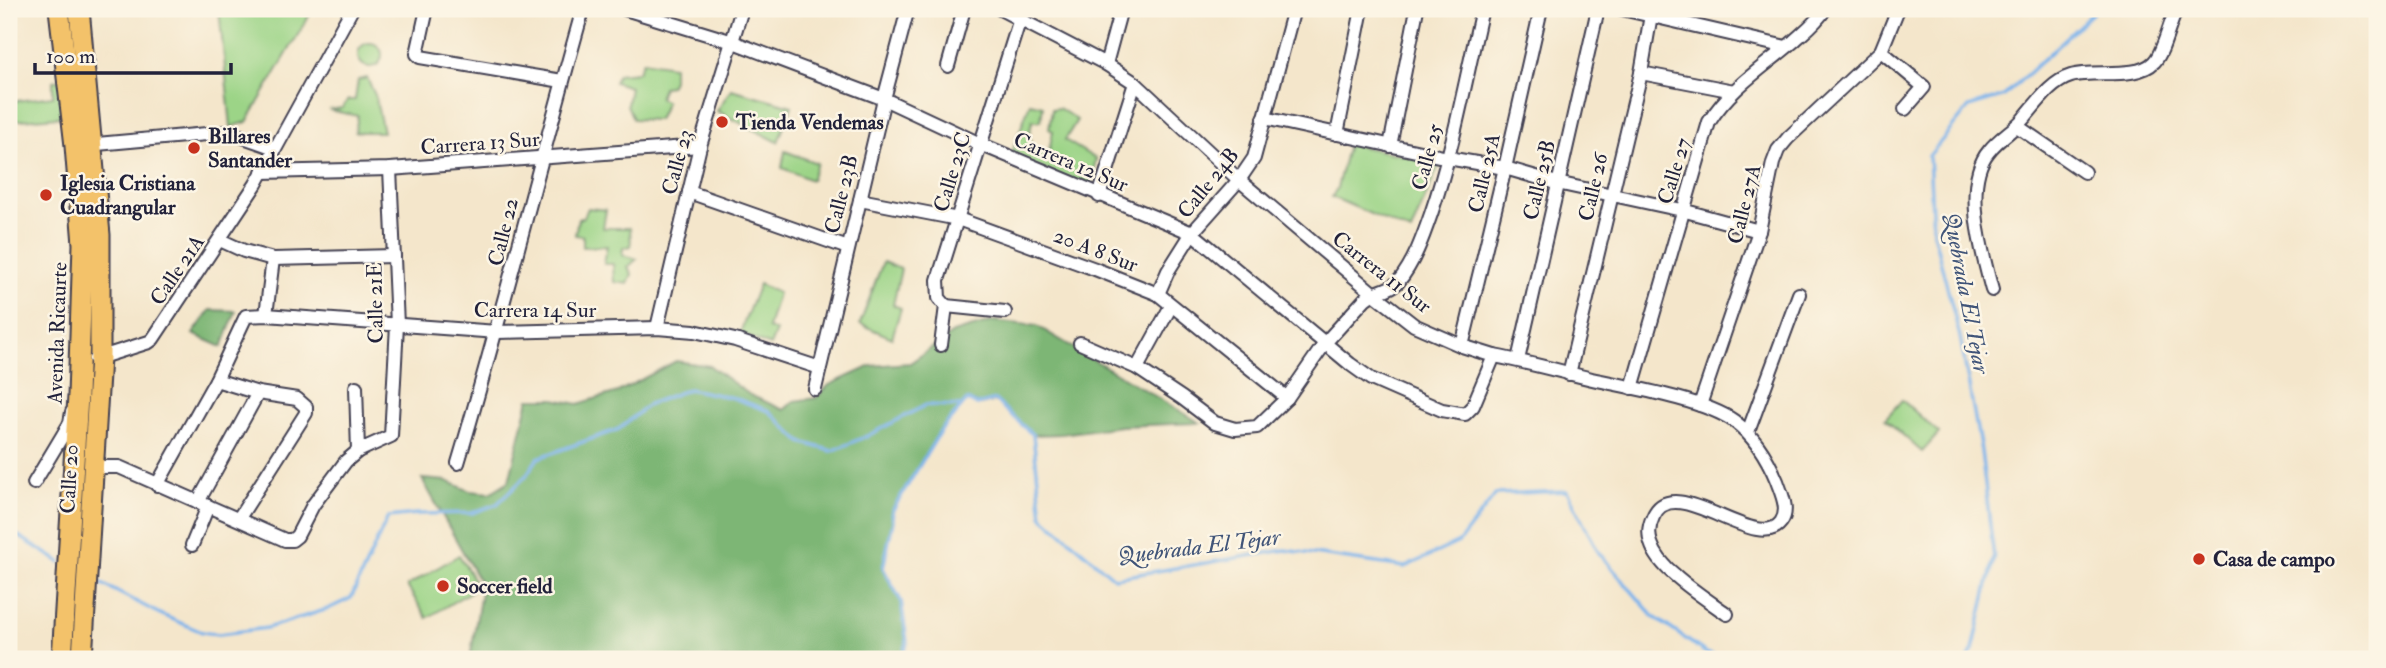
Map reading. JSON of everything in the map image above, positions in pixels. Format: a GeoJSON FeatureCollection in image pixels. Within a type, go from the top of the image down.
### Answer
{"type":"FeatureCollection","features":[{"type":"Feature","properties":{"kind":"main road","name":"Avenida Ricaurte"},"geometry":{"type":"LineString","coordinates":[[59,9],[83,145],[80,363],[62,659]]}},
{"type":"Feature","properties":{"kind":"main road","name":"Calle 20"},"geometry":{"type":"LineString","coordinates":[[79,9],[83,145],[100,235],[100,358],[82,659]]}},
{"type":"Feature","properties":{"kind":"street","name":"Calle 21A"},"geometry":{"type":"LineString","coordinates":[[80,363],[153,339],[262,172],[352,9]]}},
{"type":"Feature","properties":{"kind":"street"},"geometry":{"type":"LineString","coordinates":[[427,9],[417,54],[420,57],[562,81]]}},
{"type":"Feature","properties":{"kind":"street","name":"Calle 22"},"geometry":{"type":"LineString","coordinates":[[458,463],[497,332],[583,9]]}},
{"type":"Feature","properties":{"kind":"street","name":"Carrera 12 Sur"},"geometry":{"type":"LineString","coordinates":[[625,9],[733,41],[884,99],[1099,196],[1192,233],[1350,364],[1382,384],[1442,410],[1465,414],[1473,406],[1494,356]]}},
{"type":"Feature","properties":{"kind":"street","name":"Calle 23"},"geometry":{"type":"LineString","coordinates":[[657,328],[700,146],[742,9]]}},
{"type":"Feature","properties":{"kind":"street","name":"Calle 23B"},"geometry":{"type":"LineString","coordinates":[[815,389],[908,9]]}},
{"type":"Feature","properties":{"kind":"street"},"geometry":{"type":"LineString","coordinates":[[948,66],[964,9]]}},
{"type":"Feature","properties":{"kind":"street","name":"Carrera 11 Sur"},"geometry":{"type":"LineString","coordinates":[[1000,9],[1022,14],[1135,83],[1239,180],[1414,325],[1462,346],[1494,356],[1700,405],[1718,412],[1748,432],[1775,476],[1786,509],[1782,521],[1763,531],[1700,507],[1663,503],[1649,527],[1650,540],[1656,555],[1676,577],[1727,614]]}},
{"type":"Feature","properties":{"kind":"street"},"geometry":{"type":"LineString","coordinates":[[1106,64],[1121,9]]}},
{"type":"Feature","properties":{"kind":"street","name":"Calle 24B"},"geometry":{"type":"LineString","coordinates":[[1158,294],[1168,271],[1192,233],[1239,180],[1254,158],[1294,9]]}},
{"type":"Feature","properties":{"kind":"street"},"geometry":{"type":"LineString","coordinates":[[1337,134],[1362,9]]}},
{"type":"Feature","properties":{"kind":"street"},"geometry":{"type":"LineString","coordinates":[[1390,146],[1417,9]]}},
{"type":"Feature","properties":{"kind":"street","name":"Calle 25"},"geometry":{"type":"LineString","coordinates":[[1373,293],[1392,287],[1408,268],[1424,232],[1448,158],[1482,9]]}},
{"type":"Feature","properties":{"kind":"street","name":"Calle 25A"},"geometry":{"type":"LineString","coordinates":[[1462,346],[1506,168],[1541,9]]}},
{"type":"Feature","properties":{"kind":"street","name":"Calle 25B"},"geometry":{"type":"LineString","coordinates":[[1518,360],[1598,9]]}},
{"type":"Feature","properties":{"kind":"street"},"geometry":{"type":"LineString","coordinates":[[1622,9],[1651,12],[1786,47]]}},
{"type":"Feature","properties":{"kind":"street","name":"Calle 27"},"geometry":{"type":"LineString","coordinates":[[1632,388],[1709,122],[1719,106],[1734,91],[1810,26],[1825,9]]}},
{"type":"Feature","properties":{"kind":"street","name":"Calle 27A"},"geometry":{"type":"LineString","coordinates":[[1700,405],[1759,231],[1778,150],[1881,51],[1898,9]]}},
{"type":"Feature","properties":{"kind":"street"},"geometry":{"type":"LineString","coordinates":[[1992,290],[1980,248],[1976,187],[1980,164],[1989,150],[2017,126],[2055,84],[2070,76],[2128,72],[2143,69],[2153,63],[2176,9]]}},
{"type":"Feature","properties":{"kind":"street","name":"Calle 26"},"geometry":{"type":"LineString","coordinates":[[1569,374],[1641,73],[1651,12]]}},
{"type":"Feature","properties":{"kind":"street","name":"Calle 23C"},"geometry":{"type":"LineString","coordinates":[[941,345],[946,306],[939,298],[938,280],[1022,14]]}},
{"type":"Feature","properties":{"kind":"street"},"geometry":{"type":"LineString","coordinates":[[1881,51],[1924,87],[1905,109]]}},
{"type":"Feature","properties":{"kind":"street"},"geometry":{"type":"LineString","coordinates":[[1641,73],[1734,91]]}},
{"type":"Feature","properties":{"kind":"street"},"geometry":{"type":"LineString","coordinates":[[1099,196],[1135,83]]}},
{"type":"Feature","properties":{"kind":"street"},"geometry":{"type":"LineString","coordinates":[[1264,118],[1506,168],[1759,231]]}},
{"type":"Feature","properties":{"kind":"street"},"geometry":{"type":"LineString","coordinates":[[2017,126],[2084,172]]}},
{"type":"Feature","properties":{"kind":"street"},"geometry":{"type":"LineString","coordinates":[[83,145],[229,132],[275,148]]}},
{"type":"Feature","properties":{"kind":"street","name":"Carrera 13 Sur"},"geometry":{"type":"LineString","coordinates":[[262,172],[390,169],[700,146]]}},
{"type":"Feature","properties":{"kind":"street","name":"Calle 21E"},"geometry":{"type":"LineString","coordinates":[[358,451],[391,436],[397,325],[390,169]]}},
{"type":"Feature","properties":{"kind":"street"},"geometry":{"type":"LineString","coordinates":[[688,192],[848,248]]}},
{"type":"Feature","properties":{"kind":"street","name":"20 A 8 Sur"},"geometry":{"type":"LineString","coordinates":[[860,200],[958,219],[1158,294],[1287,398]]}},
{"type":"Feature","properties":{"kind":"street"},"geometry":{"type":"LineString","coordinates":[[220,240],[244,251],[273,259],[394,256]]}},
{"type":"Feature","properties":{"kind":"street"},"geometry":{"type":"LineString","coordinates":[[266,315],[273,259]]}},
{"type":"Feature","properties":{"kind":"street"},"geometry":{"type":"LineString","coordinates":[[1080,343],[1137,368],[1215,423],[1235,429],[1257,426],[1287,398],[1325,343],[1367,296],[1373,293]]}},
{"type":"Feature","properties":{"kind":"street"},"geometry":{"type":"LineString","coordinates":[[1748,432],[1799,294]]}},
{"type":"Feature","properties":{"kind":"street"},"geometry":{"type":"LineString","coordinates":[[946,306],[1005,312]]}},
{"type":"Feature","properties":{"kind":"street"},"geometry":{"type":"LineString","coordinates":[[1137,368],[1171,306]]}},
{"type":"Feature","properties":{"kind":"street","name":"Carrera 14 Sur"},"geometry":{"type":"LineString","coordinates":[[216,380],[246,316],[266,315],[497,332],[657,328],[694,331],[735,340],[820,368]]}},
{"type":"Feature","properties":{"kind":"street"},"geometry":{"type":"LineString","coordinates":[[157,485],[216,380],[258,393],[297,399],[306,407],[306,413],[239,518]]}},
{"type":"Feature","properties":{"kind":"street"},"geometry":{"type":"LineString","coordinates":[[92,467],[120,467],[285,540],[292,540],[330,481],[358,451],[356,387]]}},
{"type":"Feature","properties":{"kind":"street"},"geometry":{"type":"LineString","coordinates":[[192,545],[203,504],[258,393]]}},
{"type":"Feature","properties":{"kind":"street"},"geometry":{"type":"LineString","coordinates":[[34,482],[69,423],[74,401],[78,396]]}},
{"type":"Feature","properties":{"kind":"green space"},"geometry":{"type":"Polygon","coordinates":[[[219,9],[313,9],[247,122],[231,127],[219,9]]]}},
{"type":"Feature","properties":{"kind":"green space"},"geometry":{"type":"Polygon","coordinates":[[[370,43],[379,46],[382,55],[379,64],[370,67],[361,64],[358,55],[361,46],[370,43]]]}},
{"type":"Feature","properties":{"kind":"green space"},"geometry":{"type":"Polygon","coordinates":[[[643,61],[673,66],[673,80],[670,86],[663,87],[659,98],[666,102],[658,120],[633,119],[627,105],[630,87],[614,82],[618,74],[638,72],[643,61]]]}},
{"type":"Feature","properties":{"kind":"green space"},"geometry":{"type":"Polygon","coordinates":[[[367,78],[375,95],[383,132],[355,132],[358,116],[329,110],[342,108],[348,100],[355,100],[358,80],[367,78]]]}},
{"type":"Feature","properties":{"kind":"green space"},"geometry":{"type":"Polygon","coordinates":[[[65,80],[69,116],[9,121],[9,102],[53,96],[53,81],[65,80]]]}},
{"type":"Feature","properties":{"kind":"green space"},"geometry":{"type":"Polygon","coordinates":[[[731,89],[792,106],[778,142],[717,111],[731,89]]]}},
{"type":"Feature","properties":{"kind":"green space"},"geometry":{"type":"Polygon","coordinates":[[[1030,103],[1043,106],[1041,121],[1032,121],[1029,136],[1031,142],[1027,150],[1037,155],[1049,151],[1053,131],[1049,129],[1052,109],[1059,108],[1077,120],[1065,140],[1096,159],[1090,190],[1011,155],[1030,103]]]}},
{"type":"Feature","properties":{"kind":"green space"},"geometry":{"type":"Polygon","coordinates":[[[1348,144],[1440,163],[1411,232],[1332,197],[1337,188],[1348,144]]]}},
{"type":"Feature","properties":{"kind":"green space"},"geometry":{"type":"Polygon","coordinates":[[[785,151],[817,163],[811,180],[782,168],[785,151]]]}},
{"type":"Feature","properties":{"kind":"green space"},"geometry":{"type":"Polygon","coordinates":[[[588,208],[606,210],[603,228],[630,228],[631,246],[623,248],[622,255],[637,259],[628,267],[632,274],[628,284],[614,282],[613,264],[604,264],[607,246],[583,247],[583,236],[575,235],[578,219],[584,217],[588,208]]]}},
{"type":"Feature","properties":{"kind":"green space"},"geometry":{"type":"Polygon","coordinates":[[[883,262],[901,269],[893,305],[901,308],[892,338],[860,324],[883,262]]]}},
{"type":"Feature","properties":{"kind":"green space"},"geometry":{"type":"Polygon","coordinates":[[[759,284],[778,293],[768,328],[776,331],[770,346],[740,333],[759,284]]]}},
{"type":"Feature","properties":{"kind":"green space"},"geometry":{"type":"Polygon","coordinates":[[[210,310],[236,311],[222,347],[193,334],[210,310]]]}},
{"type":"Feature","properties":{"kind":"green space"},"geometry":{"type":"Polygon","coordinates":[[[994,321],[1037,326],[1200,423],[1121,426],[1033,435],[996,401],[980,405],[967,400],[941,430],[892,511],[893,521],[883,568],[901,601],[907,643],[901,659],[470,659],[482,586],[422,479],[447,481],[470,491],[490,493],[509,481],[529,399],[554,399],[578,404],[618,392],[676,361],[710,366],[750,395],[784,410],[794,401],[816,398],[829,385],[871,366],[910,363],[953,333],[994,321]]]}},
{"type":"Feature","properties":{"kind":"green space"},"geometry":{"type":"Polygon","coordinates":[[[1902,400],[1939,433],[1922,452],[1885,419],[1902,400]]]}},
{"type":"Feature","properties":{"kind":"green space","name":"Soccer field"},"geometry":{"type":"Polygon","coordinates":[[[459,555],[478,587],[427,618],[407,586],[459,555]]]}},
{"type":"Feature","properties":{"kind":"waterway","name":"Quebrada El Tejar"},"geometry":{"type":"LineString","coordinates":[[1968,659],[1973,650],[1994,558],[1981,451],[1960,337],[1933,232],[1929,156],[1969,107],[2004,96],[2097,9]]}},
{"type":"Feature","properties":{"kind":"waterway"},"geometry":{"type":"LineString","coordinates":[[100,583],[202,632],[219,634],[267,628],[328,609],[351,598],[388,517],[472,513],[497,504],[525,477],[538,458],[619,429],[649,404],[689,389],[734,398],[769,411],[801,442],[832,451],[926,405],[960,406]]}},
{"type":"Feature","properties":{"kind":"waterway","name":"Quebrada El Tejar"},"geometry":{"type":"LineString","coordinates":[[901,659],[907,643],[901,601],[883,568],[893,521],[892,511],[941,430],[967,400],[977,405],[995,400],[1033,435],[1042,516],[1114,578],[1285,550],[1405,567],[1459,542],[1496,494],[1567,491],[1599,553],[1654,617],[1706,653],[1725,659]]}},
{"type":"Feature","properties":{"kind":"waterway"},"geometry":{"type":"LineString","coordinates":[[9,530],[60,562]]}},
{"type":"Feature","properties":{"kind":"place","name":"Tienda Vendemas"},"geometry":{"type":"Point","coordinates":[722,122]}},
{"type":"Feature","properties":{"kind":"place","name":"Billares Santander"},"geometry":{"type":"Point","coordinates":[194,148]}},
{"type":"Feature","properties":{"kind":"place","name":"Iglesia Cristiana Cuadrangular"},"geometry":{"type":"Point","coordinates":[46,195]}},
{"type":"Feature","properties":{"kind":"place","name":"Casa de campo"},"geometry":{"type":"Point","coordinates":[2199,559]}},
{"type":"Feature","properties":{"kind":"place","name":"Soccer field"},"geometry":{"type":"Point","coordinates":[443,586]}}]}
